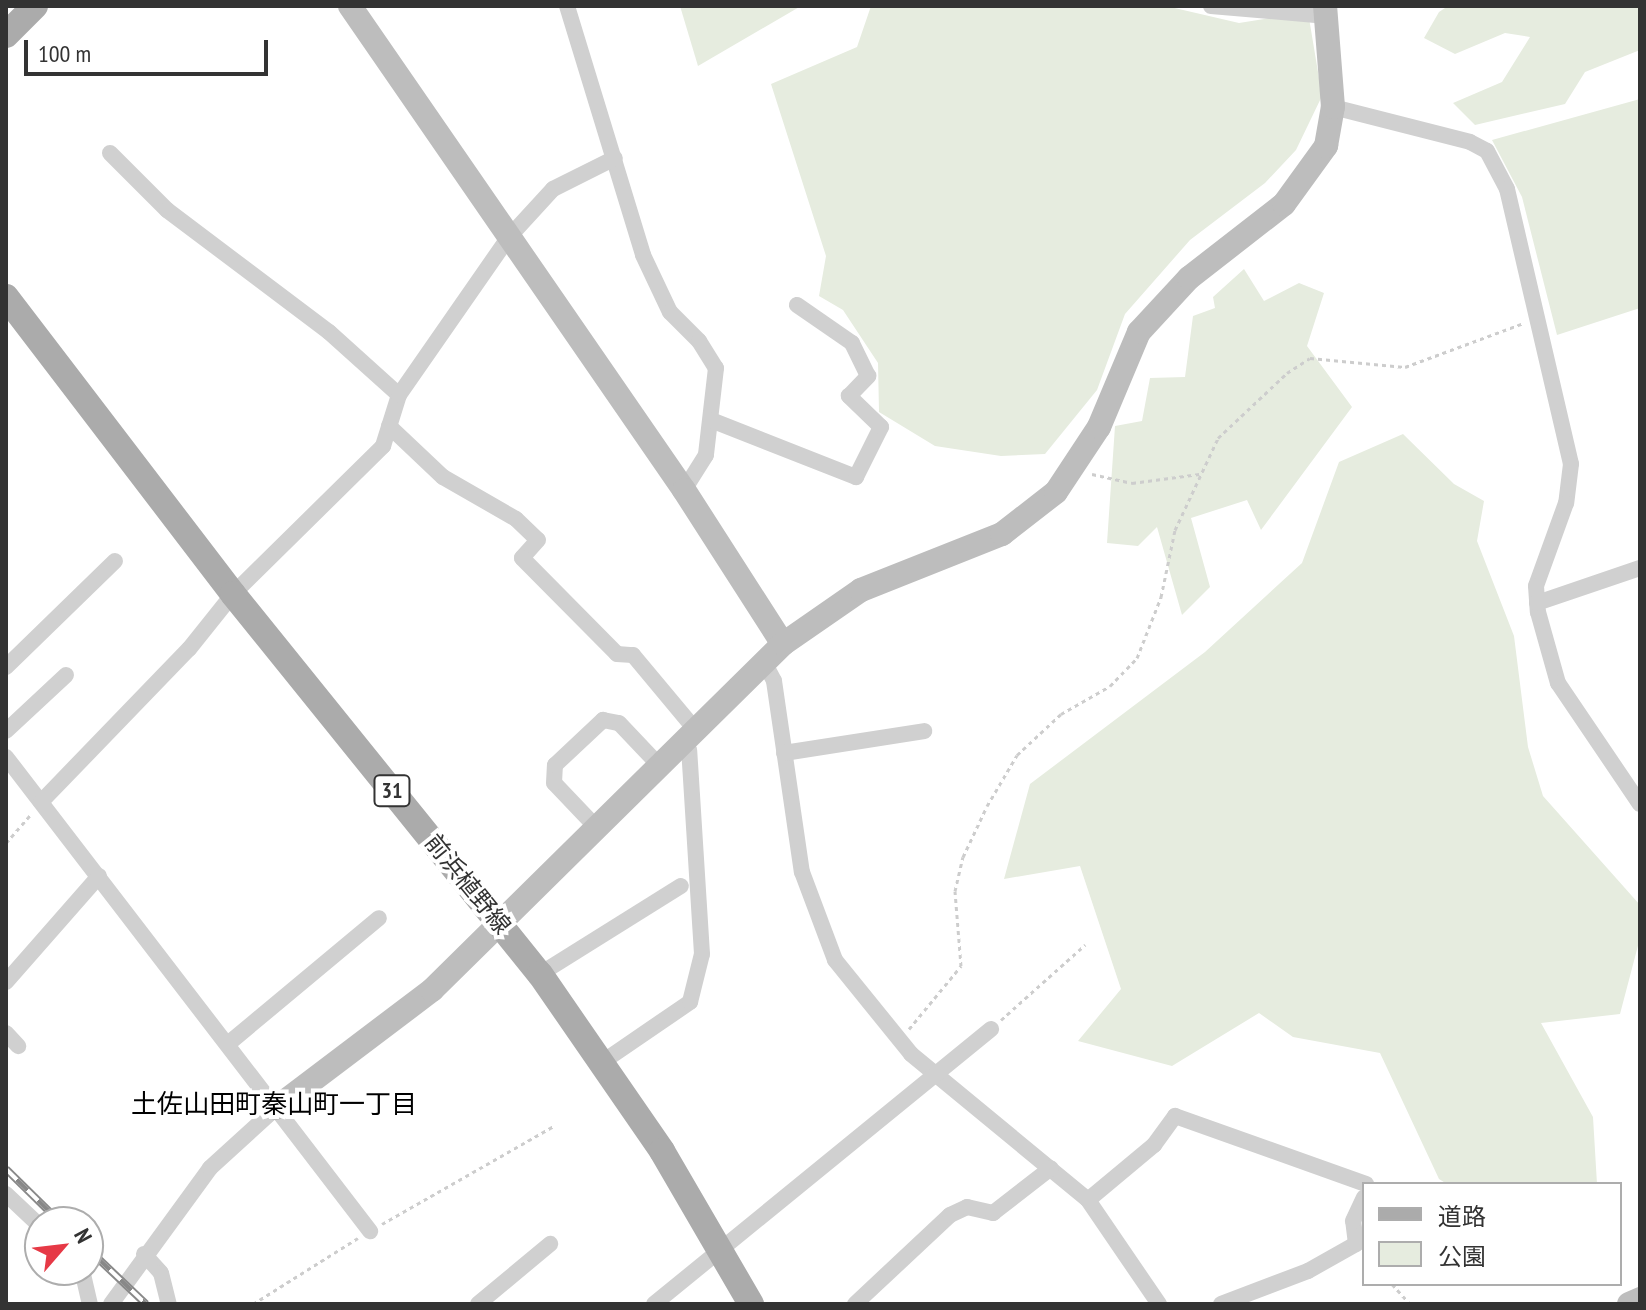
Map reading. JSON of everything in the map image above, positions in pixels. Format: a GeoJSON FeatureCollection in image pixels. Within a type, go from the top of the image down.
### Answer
{"type":"FeatureCollection","features":[{"type":"Feature","properties":{"kind":"main road"},"geometry":{"type":"LineString","coordinates":[[6,35],[35,6]]}},
{"type":"Feature","properties":{"kind":"main road","name":"前浜植野線"},"geometry":{"type":"LineString","coordinates":[[6,297],[233,594],[540,974],[601,1063],[751,1304]]}},
{"type":"Feature","properties":{"kind":"street"},"geometry":{"type":"LineString","coordinates":[[350,6],[684,490],[783,644]]}},
{"type":"Feature","properties":{"kind":"street"},"geometry":{"type":"LineString","coordinates":[[567,6],[643,255],[670,312],[699,341],[716,368],[706,455],[684,490]]}},
{"type":"Feature","properties":{"kind":"street"},"geometry":{"type":"LineString","coordinates":[[111,1304],[144,1254],[210,1168],[276,1108],[388,1027],[499,923],[657,763],[783,644],[861,590],[1002,534],[1056,492],[1099,427],[1139,332],[1189,278],[1284,204],[1309,177],[1326,146],[1333,107],[1326,11],[1211,6]]}},
{"type":"Feature","properties":{"kind":"street"},"geometry":{"type":"LineString","coordinates":[[1333,107],[1470,142],[1487,151],[1507,189],[1540,318],[1571,464],[1566,503],[1536,586],[1537,603],[1558,683],[1640,804]]}},
{"type":"Feature","properties":{"kind":"street"},"geometry":{"type":"LineString","coordinates":[[110,153],[167,210],[329,332],[399,395]]}},
{"type":"Feature","properties":{"kind":"street"},"geometry":{"type":"LineString","coordinates":[[41,802],[189,649],[233,594],[383,446],[399,395],[509,237],[553,189],[615,158]]}},
{"type":"Feature","properties":{"kind":"street"},"geometry":{"type":"LineString","coordinates":[[711,420],[856,477],[881,427],[849,396],[868,376],[852,343],[797,305]]}},
{"type":"Feature","properties":{"kind":"street"},"geometry":{"type":"LineString","coordinates":[[389,426],[443,477],[516,519],[538,540],[522,558],[617,654],[633,655],[687,734],[702,954],[690,1002],[601,1063]]}},
{"type":"Feature","properties":{"kind":"street"},"geometry":{"type":"LineString","coordinates":[[6,667],[115,561]]}},
{"type":"Feature","properties":{"kind":"street"},"geometry":{"type":"LineString","coordinates":[[1537,603],[1640,568]]}},
{"type":"Feature","properties":{"kind":"street"},"geometry":{"type":"LineString","coordinates":[[764,662],[774,681],[802,872],[817,922],[859,994],[899,1041],[1088,1200],[1159,1304]]}},
{"type":"Feature","properties":{"kind":"street"},"geometry":{"type":"LineString","coordinates":[[6,731],[66,675]]}},
{"type":"Feature","properties":{"kind":"street"},"geometry":{"type":"LineString","coordinates":[[595,826],[554,783],[555,765],[603,720],[619,723],[657,763]]}},
{"type":"Feature","properties":{"kind":"street"},"geometry":{"type":"LineString","coordinates":[[784,753],[924,731]]}},
{"type":"Feature","properties":{"kind":"street"},"geometry":{"type":"LineString","coordinates":[[6,757],[229,1043],[370,1231]]}},
{"type":"Feature","properties":{"kind":"street"},"geometry":{"type":"LineString","coordinates":[[6,982],[99,876]]}},
{"type":"Feature","properties":{"kind":"street"},"geometry":{"type":"LineString","coordinates":[[540,974],[681,886]]}},
{"type":"Feature","properties":{"kind":"street"},"geometry":{"type":"LineString","coordinates":[[229,1043],[379,918]]}},
{"type":"Feature","properties":{"kind":"street"},"geometry":{"type":"LineString","coordinates":[[665,1301],[720,1250],[991,1029]]}},
{"type":"Feature","properties":{"kind":"street"},"geometry":{"type":"LineString","coordinates":[[1088,1200],[1154,1145],[1175,1116],[1362,1183]]}},
{"type":"Feature","properties":{"kind":"street"},"geometry":{"type":"LineString","coordinates":[[855,1304],[950,1215],[967,1207],[993,1213],[1051,1168]]}},
{"type":"Feature","properties":{"kind":"street"},"geometry":{"type":"LineString","coordinates":[[6,1194],[24,1211]]}},
{"type":"Feature","properties":{"kind":"street"},"geometry":{"type":"LineString","coordinates":[[1221,1304],[1308,1271],[1356,1244],[1353,1221],[1362,1201]]}},
{"type":"Feature","properties":{"kind":"street"},"geometry":{"type":"LineString","coordinates":[[478,1304],[550,1244]]}},
{"type":"Feature","properties":{"kind":"street"},"geometry":{"type":"LineString","coordinates":[[144,1254],[161,1273],[169,1304]]}},
{"type":"Feature","properties":{"kind":"street"},"geometry":{"type":"LineString","coordinates":[[1629,1304],[1640,1299]]}},
{"type":"Feature","properties":{"kind":"path"},"geometry":{"type":"LineString","coordinates":[[899,1041],[961,966],[953,920],[955,891],[963,857],[987,806],[1017,755],[1061,714],[1110,686],[1137,658],[1161,597],[1175,530],[1218,438],[1287,373],[1310,358],[1405,367],[1540,318]]}},
{"type":"Feature","properties":{"kind":"path"},"geometry":{"type":"LineString","coordinates":[[1071,469],[1132,483],[1199,474]]}},
{"type":"Feature","properties":{"kind":"path"},"geometry":{"type":"LineString","coordinates":[[6,843],[41,802]]}},
{"type":"Feature","properties":{"kind":"path"},"geometry":{"type":"LineString","coordinates":[[991,1029],[1085,945]]}},
{"type":"Feature","properties":{"kind":"path"},"geometry":{"type":"LineString","coordinates":[[253,1304],[370,1231],[554,1126]]}},
{"type":"Feature","properties":{"kind":"path"},"geometry":{"type":"LineString","coordinates":[[1394,1286],[1410,1304]]}},
{"type":"Feature","properties":{"kind":"green space"},"geometry":{"type":"Polygon","coordinates":[[[680,6],[801,6],[698,66],[680,6]]]}},
{"type":"Feature","properties":{"kind":"green space"},"geometry":{"type":"Polygon","coordinates":[[[871,6],[1166,6],[1239,23],[1308,12],[1322,96],[1296,150],[1265,183],[1190,240],[1125,314],[1097,390],[1045,454],[1001,456],[935,446],[879,412],[878,363],[843,310],[819,296],[826,256],[771,84],[857,47],[871,6]]]}},
{"type":"Feature","properties":{"kind":"green space"},"geometry":{"type":"Polygon","coordinates":[[[1448,6],[1640,6],[1640,50],[1585,72],[1565,104],[1475,125],[1453,103],[1502,82],[1530,37],[1505,33],[1455,54],[1424,38],[1439,12],[1448,6]]]}},
{"type":"Feature","properties":{"kind":"green space"},"geometry":{"type":"Polygon","coordinates":[[[1640,99],[1640,308],[1557,335],[1522,197],[1492,140],[1640,99]]]}},
{"type":"Feature","properties":{"kind":"green space"},"geometry":{"type":"Polygon","coordinates":[[[1244,269],[1264,301],[1299,283],[1324,293],[1307,346],[1352,407],[1261,530],[1247,500],[1191,518],[1210,587],[1182,615],[1157,527],[1138,546],[1107,543],[1115,426],[1142,421],[1150,378],[1185,377],[1193,316],[1215,308],[1213,297],[1244,269]]]}},
{"type":"Feature","properties":{"kind":"green space"},"geometry":{"type":"Polygon","coordinates":[[[1403,434],[1454,484],[1484,501],[1477,541],[1514,636],[1528,747],[1543,796],[1640,905],[1640,938],[1620,1014],[1541,1023],[1593,1117],[1597,1182],[1444,1182],[1439,1179],[1380,1053],[1293,1037],[1259,1013],[1172,1066],[1078,1041],[1121,989],[1080,866],[1004,879],[1030,784],[1205,652],[1302,563],[1339,462],[1403,434]]]}},
{"type":"Feature","properties":{"kind":"railway"},"geometry":{"type":"LineString","coordinates":[[6,1169],[44,1206]]}},
{"type":"Feature","properties":{"kind":"railway"},"geometry":{"type":"LineString","coordinates":[[104,1264],[146,1304]]}},
{"type":"Feature","properties":{"kind":"district","name":"土佐山田町秦山町一丁目"},"geometry":{"type":"Point","coordinates":[274,1104]}}]}
